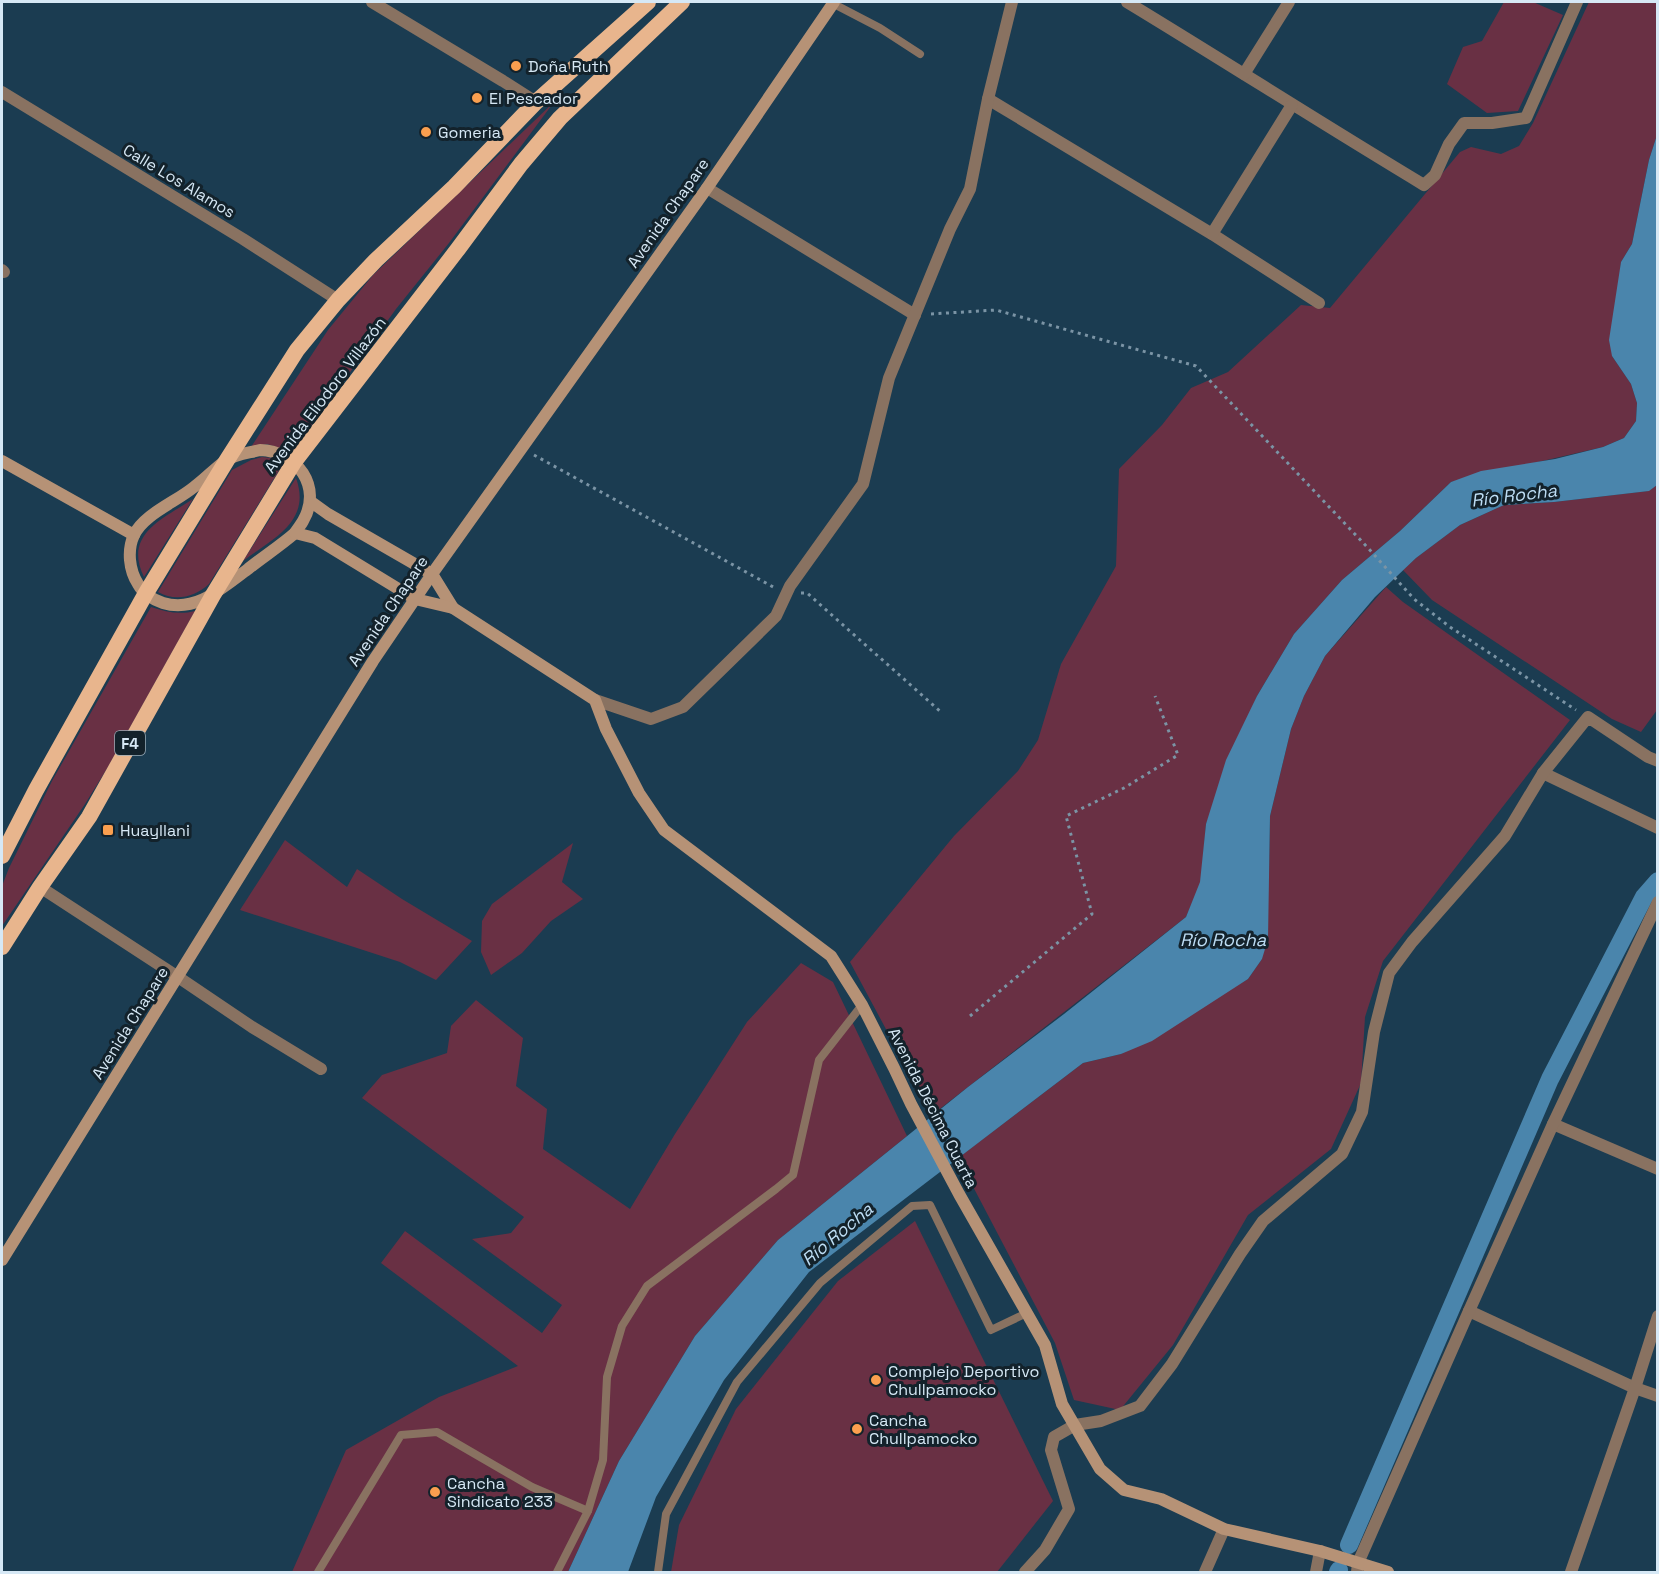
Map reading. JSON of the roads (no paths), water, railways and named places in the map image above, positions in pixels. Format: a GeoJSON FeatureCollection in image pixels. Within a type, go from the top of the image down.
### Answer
{"type":"FeatureCollection","features":[{"type":"Feature","properties":{"kind":"highway"},"geometry":{"type":"LineString","coordinates":[[2,856],[36,790],[146,593],[297,350],[338,300],[376,260],[454,187],[536,102],[648,2]]}},
{"type":"Feature","properties":{"kind":"highway","name":"Avenida Eliodoro Villazón"},"geometry":{"type":"LineString","coordinates":[[2,947],[89,817],[213,595],[294,462],[521,164],[560,118],[682,2]]}},
{"type":"Feature","properties":{"kind":"main road","name":"Avenida Chapare"},"geometry":{"type":"LineString","coordinates":[[2,1260],[373,661],[432,574],[707,188],[832,2]]}},
{"type":"Feature","properties":{"kind":"main road"},"geometry":{"type":"LineString","coordinates":[[260,450],[284,455],[294,462],[303,472],[308,484],[310,501],[304,520],[295,533],[213,595],[198,602],[184,606],[158,601],[137,583],[129,555],[134,535],[143,522],[193,489],[227,460],[260,450]]}},
{"type":"Feature","properties":{"kind":"main road"},"geometry":{"type":"LineString","coordinates":[[2,461],[134,535]]}},
{"type":"Feature","properties":{"kind":"main road"},"geometry":{"type":"LineString","coordinates":[[310,501],[328,514],[432,574],[453,608]]}},
{"type":"Feature","properties":{"kind":"main road"},"geometry":{"type":"LineString","coordinates":[[295,533],[315,538],[415,599],[453,608],[595,700]]}},
{"type":"Feature","properties":{"kind":"main road","name":"Avenida Décima Cuarta"},"geometry":{"type":"LineString","coordinates":[[595,700],[606,729],[639,793],[664,830],[831,956],[862,1005],[959,1194],[1045,1346],[1062,1404],[1100,1469],[1124,1490],[1161,1499],[1224,1530],[1320,1551],[1358,1568],[1388,1572]]}},
{"type":"Feature","properties":{"kind":"street"},"geometry":{"type":"LineString","coordinates":[[372,2],[536,102]]}},
{"type":"Feature","properties":{"kind":"street"},"geometry":{"type":"LineString","coordinates":[[595,700],[651,719],[684,707],[776,616],[790,586],[863,483],[889,378],[950,229],[970,189],[988,99],[1012,2]]}},
{"type":"Feature","properties":{"kind":"street"},"geometry":{"type":"LineString","coordinates":[[1127,2],[1424,185],[1435,175],[1449,144],[1464,123],[1492,123],[1526,118],[1577,2]]}},
{"type":"Feature","properties":{"kind":"street"},"geometry":{"type":"LineString","coordinates":[[1244,74],[1289,2]]}},
{"type":"Feature","properties":{"kind":"street","name":"Calle Los Alamos"},"geometry":{"type":"LineString","coordinates":[[2,92],[243,239],[338,300]]}},
{"type":"Feature","properties":{"kind":"street"},"geometry":{"type":"LineString","coordinates":[[988,99],[1212,234],[1319,303]]}},
{"type":"Feature","properties":{"kind":"street"},"geometry":{"type":"LineString","coordinates":[[1212,234],[1292,105]]}},
{"type":"Feature","properties":{"kind":"street"},"geometry":{"type":"LineString","coordinates":[[707,188],[915,315]]}},
{"type":"Feature","properties":{"kind":"street"},"geometry":{"type":"LineString","coordinates":[[1025,1572],[1045,1550],[1069,1509],[1050,1450],[1054,1437],[1075,1425],[1101,1421],[1140,1406],[1172,1364],[1239,1254],[1263,1221],[1342,1155],[1362,1112],[1374,1032],[1389,973],[1412,942],[1505,836],[1543,773],[1588,717],[1648,757],[1658,761]]}},
{"type":"Feature","properties":{"kind":"street"},"geometry":{"type":"LineString","coordinates":[[1543,773],[1658,828]]}},
{"type":"Feature","properties":{"kind":"street"},"geometry":{"type":"LineString","coordinates":[[40,887],[321,1069]]}},
{"type":"Feature","properties":{"kind":"street"},"geometry":{"type":"LineString","coordinates":[[1358,1568],[1553,1124],[1658,902]]}},
{"type":"Feature","properties":{"kind":"street"},"geometry":{"type":"LineString","coordinates":[[1553,1124],[1658,1169]]}},
{"type":"Feature","properties":{"kind":"street"},"geometry":{"type":"LineString","coordinates":[[1469,1311],[1635,1388],[1658,1396]]}},
{"type":"Feature","properties":{"kind":"street"},"geometry":{"type":"LineString","coordinates":[[1572,1572],[1658,1316]]}},
{"type":"Feature","properties":{"kind":"street"},"geometry":{"type":"LineString","coordinates":[[1205,1572],[1224,1530]]}},
{"type":"Feature","properties":{"kind":"street"},"geometry":{"type":"LineString","coordinates":[[1316,1572],[1320,1551]]}},
{"type":"Feature","properties":{"kind":"lane"},"geometry":{"type":"LineString","coordinates":[[832,2],[880,28],[920,54]]}},
{"type":"Feature","properties":{"kind":"lane"},"geometry":{"type":"LineString","coordinates":[[557,1572],[588,1511],[603,1460],[607,1377],[622,1326],[647,1286],[793,1175],[819,1060],[862,1005]]}},
{"type":"Feature","properties":{"kind":"lane"},"geometry":{"type":"LineString","coordinates":[[658,1572],[666,1514],[737,1382],[820,1282],[912,1206],[930,1205],[991,1330],[1027,1313]]}},
{"type":"Feature","properties":{"kind":"lane"},"geometry":{"type":"LineString","coordinates":[[318,1572],[401,1435],[437,1432],[532,1487],[588,1511]]}},
{"type":"Feature","properties":{"kind":"water","name":"Río Rocha"},"geometry":{"type":"Polygon","coordinates":[[[1657,135],[1657,485],[1649,491],[1554,502],[1504,505],[1460,525],[1416,558],[1375,597],[1325,656],[1304,696],[1291,729],[1270,816],[1268,939],[1262,959],[1248,979],[1152,1041],[1121,1054],[1083,1063],[809,1272],[724,1380],[656,1497],[628,1572],[568,1572],[619,1461],[695,1336],[778,1240],[968,1087],[1186,917],[1200,882],[1206,824],[1226,760],[1257,696],[1294,634],[1342,580],[1400,531],[1451,482],[1481,471],[1555,459],[1603,447],[1624,438],[1636,421],[1637,403],[1631,384],[1612,356],[1609,340],[1621,262],[1632,244],[1649,160],[1657,135]]]}},
{"type":"Feature","properties":{"kind":"waterway"},"geometry":{"type":"LineString","coordinates":[[1349,1545],[1550,1079],[1644,897],[1658,881]]}},
{"type":"Feature","properties":{"kind":"place","name":"Doña Ruth"},"geometry":{"type":"Point","coordinates":[516,66]}},
{"type":"Feature","properties":{"kind":"place","name":"El Pescador"},"geometry":{"type":"Point","coordinates":[477,98]}},
{"type":"Feature","properties":{"kind":"place","name":"Gomeria"},"geometry":{"type":"Point","coordinates":[426,132]}},
{"type":"Feature","properties":{"kind":"place","name":"Huayllani"},"geometry":{"type":"Point","coordinates":[108,830]}},
{"type":"Feature","properties":{"kind":"place","name":"Complejo Deportivo Chullpamocko"},"geometry":{"type":"Point","coordinates":[876,1380]}},
{"type":"Feature","properties":{"kind":"place","name":"Cancha Chullpamocko"},"geometry":{"type":"Point","coordinates":[857,1429]}},
{"type":"Feature","properties":{"kind":"place","name":"Cancha Sindicato 233"},"geometry":{"type":"Point","coordinates":[435,1492]}}]}
